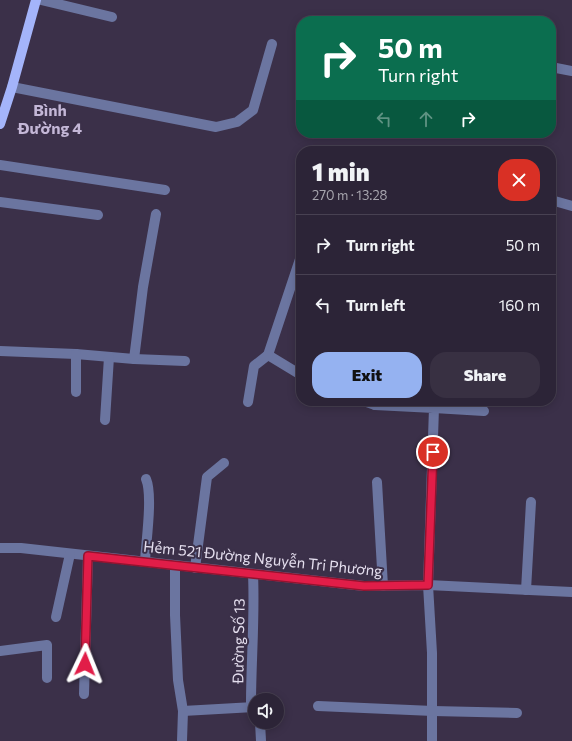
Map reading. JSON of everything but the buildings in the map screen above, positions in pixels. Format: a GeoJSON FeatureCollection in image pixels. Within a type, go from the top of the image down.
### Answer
{"type":"FeatureCollection","features":[{"type":"Feature","properties":{"kind":"main road"},"geometry":{"type":"LineString","coordinates":[[0,124],[12,87],[36,0]]}},
{"type":"Feature","properties":{"kind":"street"},"geometry":{"type":"LineString","coordinates":[[40,0],[112,17]]}},
{"type":"Feature","properties":{"kind":"street"},"geometry":{"type":"LineString","coordinates":[[12,87],[216,126],[237,122],[253,110],[272,44]]}},
{"type":"Feature","properties":{"kind":"street"},"geometry":{"type":"LineString","coordinates":[[556,68],[572,71]]}},
{"type":"Feature","properties":{"kind":"street"},"geometry":{"type":"LineString","coordinates":[[0,165],[165,190]]}},
{"type":"Feature","properties":{"kind":"street"},"geometry":{"type":"LineString","coordinates":[[556,201],[572,206]]}},
{"type":"Feature","properties":{"kind":"street"},"geometry":{"type":"LineString","coordinates":[[0,202],[98,215]]}},
{"type":"Feature","properties":{"kind":"street"},"geometry":{"type":"LineString","coordinates":[[134,359],[156,214]]}},
{"type":"Feature","properties":{"kind":"street"},"geometry":{"type":"LineString","coordinates":[[248,402],[254,366],[268,355],[296,271]]}},
{"type":"Feature","properties":{"kind":"street"},"geometry":{"type":"LineString","coordinates":[[0,351],[185,361]]}},
{"type":"Feature","properties":{"kind":"street"},"geometry":{"type":"LineString","coordinates":[[76,354],[76,392]]}},
{"type":"Feature","properties":{"kind":"street"},"geometry":{"type":"LineString","coordinates":[[268,355],[296,372]]}},
{"type":"Feature","properties":{"kind":"street"},"geometry":{"type":"LineString","coordinates":[[105,420],[109,357]]}},
{"type":"Feature","properties":{"kind":"street"},"geometry":{"type":"LineString","coordinates":[[410,406],[484,411]]}},
{"type":"Feature","properties":{"kind":"street"},"geometry":{"type":"LineString","coordinates":[[432,741],[432,653],[428,585],[434,408]]}},
{"type":"Feature","properties":{"kind":"street"},"geometry":{"type":"LineString","coordinates":[[195,568],[207,477],[224,463]]}},
{"type":"Feature","properties":{"kind":"street"},"geometry":{"type":"LineString","coordinates":[[145,562],[149,497],[146,479]]}},
{"type":"Feature","properties":{"kind":"street"},"geometry":{"type":"LineString","coordinates":[[377,482],[383,586]]}},
{"type":"Feature","properties":{"kind":"street"},"geometry":{"type":"LineString","coordinates":[[526,590],[531,502]]}},
{"type":"Feature","properties":{"kind":"street","name":"Hẻm 521 Đường Nguyễn Tri Phương"},"geometry":{"type":"LineString","coordinates":[[0,548],[21,548],[364,586],[428,585],[572,592]]}},
{"type":"Feature","properties":{"kind":"street"},"geometry":{"type":"LineString","coordinates":[[56,617],[70,554]]}},
{"type":"Feature","properties":{"kind":"street"},"geometry":{"type":"LineString","coordinates":[[84,694],[88,556]]}},
{"type":"Feature","properties":{"kind":"street"},"geometry":{"type":"LineString","coordinates":[[175,566],[175,615],[178,680],[183,711],[182,741]]}},
{"type":"Feature","properties":{"kind":"street","name":"Đường Số 13"},"geometry":{"type":"LineString","coordinates":[[251,693],[254,607],[253,574]]}},
{"type":"Feature","properties":{"kind":"street"},"geometry":{"type":"LineString","coordinates":[[0,651],[47,645],[47,678]]}},
{"type":"Feature","properties":{"kind":"street"},"geometry":{"type":"LineString","coordinates":[[318,706],[433,712],[517,713]]}},
{"type":"Feature","properties":{"kind":"street"},"geometry":{"type":"LineString","coordinates":[[183,711],[248,708]]}},
{"type":"Feature","properties":{"kind":"street"},"geometry":{"type":"LineString","coordinates":[[260,729],[261,741]]}},
{"type":"Feature","properties":{"kind":"district","name":"Bình Đường 4"},"geometry":{"type":"Point","coordinates":[50,118]}},
{"type":"Feature","properties":{"kind":"route"},"geometry":{"type":"LineString","coordinates":[[85,664],[88,556],[364,586],[428,585],[433,452]]}}]}
